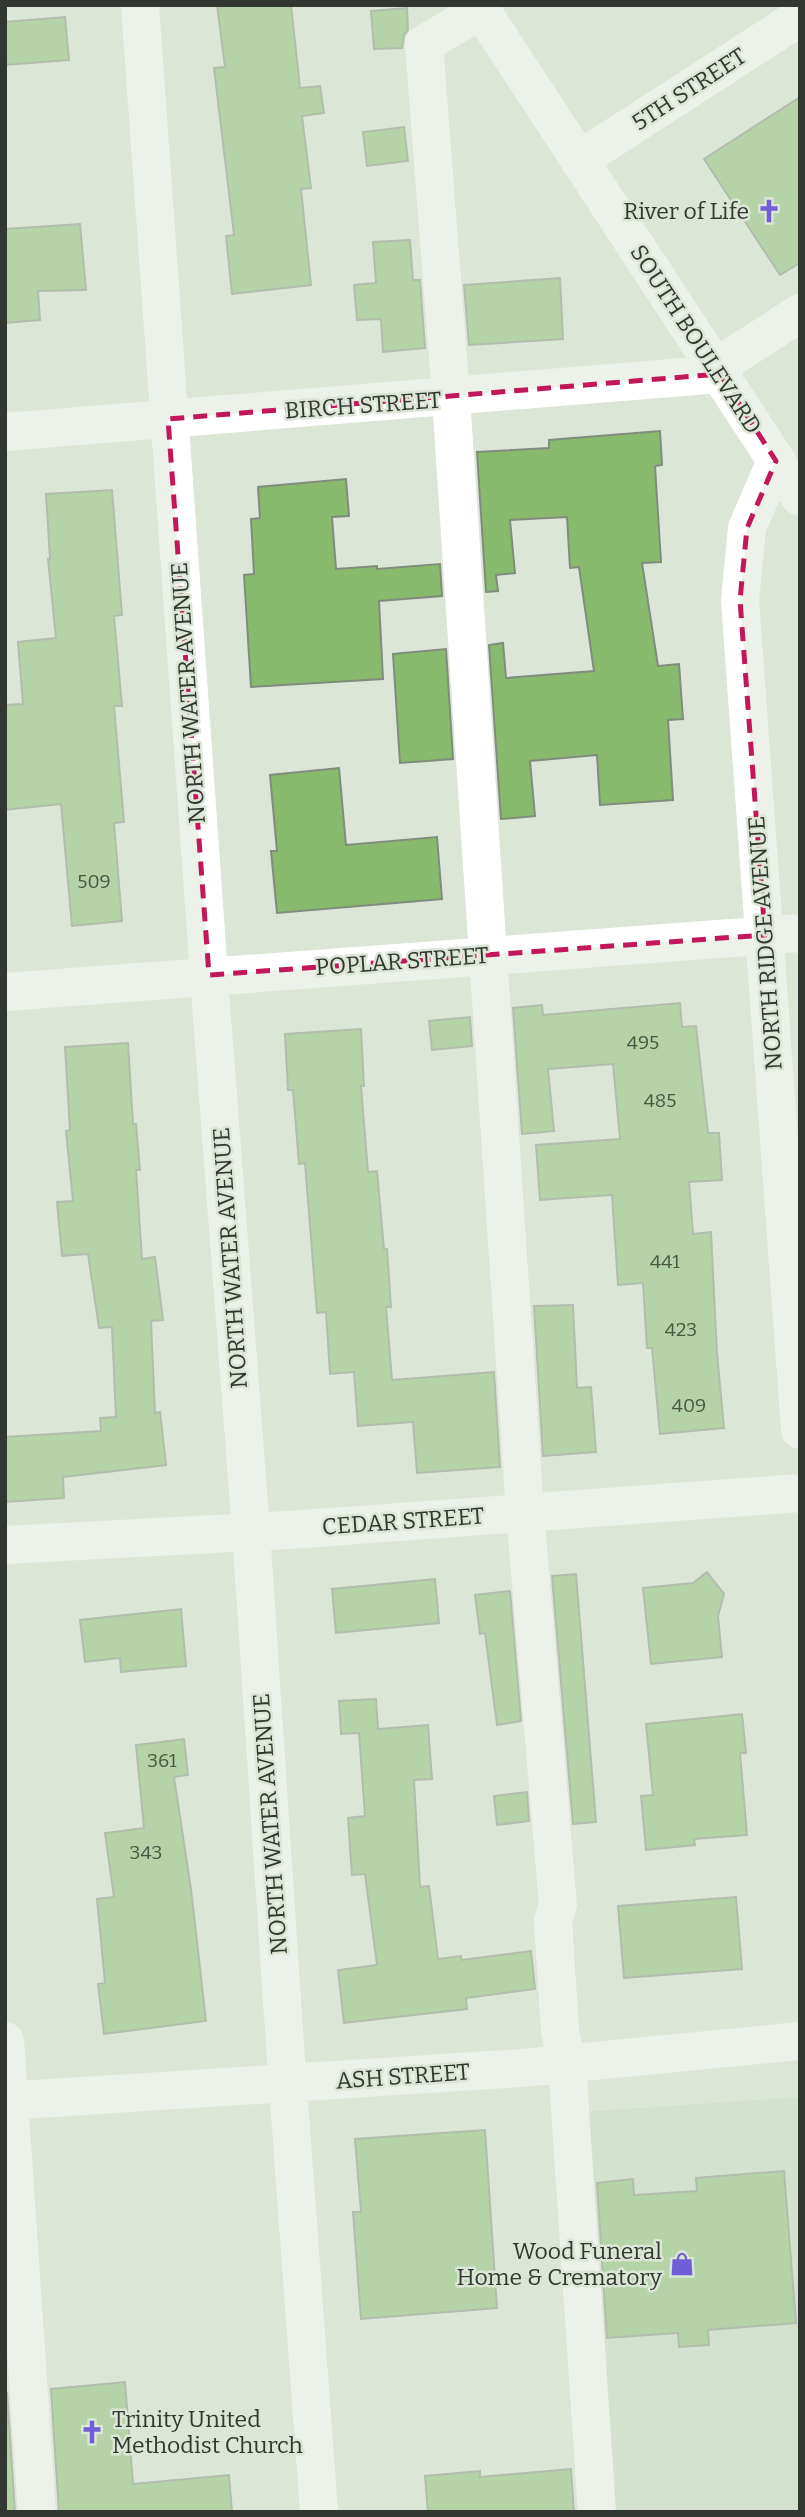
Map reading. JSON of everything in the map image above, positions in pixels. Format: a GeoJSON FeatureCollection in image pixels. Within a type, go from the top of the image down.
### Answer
{"type":"FeatureCollection","features":[{"type":"Feature","properties":{"kind":"street","name":"NORTH WATER AVENUE"},"geometry":{"type":"LineString","coordinates":[[140,5],[319,2512]]}},
{"type":"Feature","properties":{"kind":"street","name":"SOUTH BOULEVARD"},"geometry":{"type":"LineString","coordinates":[[480,8],[800,497]]}},
{"type":"Feature","properties":{"kind":"street"},"geometry":{"type":"LineString","coordinates":[[480,8],[424,44],[451,398],[525,1512],[558,1905],[553,1921],[560,2031],[567,2064],[597,2512]]}},
{"type":"Feature","properties":{"kind":"street","name":"5TH STREET"},"geometry":{"type":"LineString","coordinates":[[579,160],[800,17]]}},
{"type":"Feature","properties":{"kind":"street"},"geometry":{"type":"LineString","coordinates":[[718,371],[800,313]]}},
{"type":"Feature","properties":{"kind":"street","name":"BIRCH STREET"},"geometry":{"type":"LineString","coordinates":[[5,432],[451,398],[718,371]]}},
{"type":"Feature","properties":{"kind":"street","name":"NORTH RIDGE AVENUE"},"geometry":{"type":"LineString","coordinates":[[776,461],[747,528],[740,600],[782,934],[800,1430]]}},
{"type":"Feature","properties":{"kind":"street","name":"POPLAR STREET"},"geometry":{"type":"LineString","coordinates":[[5,992],[782,934]]}},
{"type":"Feature","properties":{"kind":"street","name":"CEDAR STREET"},"geometry":{"type":"LineString","coordinates":[[5,1545],[800,1493]]}},
{"type":"Feature","properties":{"kind":"street","name":"ASH STREET"},"geometry":{"type":"LineString","coordinates":[[7,2101],[288,2085],[567,2064],[800,2041]]}},
{"type":"Feature","properties":{"kind":"street"},"geometry":{"type":"LineString","coordinates":[[5,2042],[37,2512]]}},
{"type":"Feature","properties":{"kind":"highlighted area"},"geometry":{"type":"Polygon","coordinates":[[[720,374],[776,461],[747,528],[740,600],[765,935],[209,975],[168,419],[720,374]]]}},
{"type":"Feature","properties":{"kind":"shaded area"},"geometry":{"type":"Polygon","coordinates":[[[799,2097],[800,2512],[606,2512],[581,2112],[799,2097]]]}},
{"type":"Feature","properties":{"kind":"building"},"geometry":{"type":"Polygon","coordinates":[[[217,5],[291,5],[300,88],[320,86],[324,113],[302,116],[311,188],[301,189],[311,285],[232,294],[226,236],[234,235],[214,68],[225,67],[217,5]]]}},
{"type":"Feature","properties":{"kind":"building"},"geometry":{"type":"Polygon","coordinates":[[[407,8],[408,30],[404,35],[402,48],[374,49],[371,11],[407,8]]]}},
{"type":"Feature","properties":{"kind":"building"},"geometry":{"type":"Polygon","coordinates":[[[65,17],[69,60],[5,65],[5,22],[65,17]]]}},
{"type":"Feature","properties":{"kind":"building","name":"River of Life"},"geometry":{"type":"Polygon","coordinates":[[[800,97],[800,263],[780,275],[704,159],[800,97]]]}},
{"type":"Feature","properties":{"kind":"building"},"geometry":{"type":"Polygon","coordinates":[[[404,127],[408,161],[367,166],[363,132],[404,127]]]}},
{"type":"Feature","properties":{"kind":"building"},"geometry":{"type":"Polygon","coordinates":[[[80,224],[86,290],[38,291],[40,320],[5,323],[5,229],[80,224]]]}},
{"type":"Feature","properties":{"kind":"building"},"geometry":{"type":"Polygon","coordinates":[[[410,240],[413,280],[420,280],[425,348],[383,352],[381,319],[357,320],[354,285],[376,283],[373,242],[410,240]]]}},
{"type":"Feature","properties":{"kind":"building"},"geometry":{"type":"Polygon","coordinates":[[[560,278],[563,339],[469,345],[464,285],[560,278]]]}},
{"type":"Feature","properties":{"kind":"building"},"geometry":{"type":"Polygon","coordinates":[[[660,431],[662,465],[655,466],[661,562],[642,563],[658,666],[679,664],[683,719],[668,720],[673,800],[600,805],[597,755],[530,761],[535,816],[501,819],[489,645],[503,643],[506,678],[594,671],[579,567],[570,568],[567,517],[510,520],[515,573],[496,575],[498,591],[486,592],[477,452],[549,448],[549,440],[660,431]]]}},
{"type":"Feature","properties":{"kind":"building"},"geometry":{"type":"Polygon","coordinates":[[[346,479],[349,516],[332,517],[336,569],[440,564],[442,596],[379,601],[383,679],[251,687],[244,575],[254,574],[251,519],[260,518],[258,487],[346,479]]]}},
{"type":"Feature","properties":{"kind":"building"},"geometry":{"type":"Polygon","coordinates":[[[112,490],[122,615],[114,616],[122,706],[114,706],[124,822],[114,823],[122,921],[72,926],[61,804],[5,810],[5,705],[23,704],[18,642],[56,638],[48,559],[46,494],[112,490]]]}},
{"type":"Feature","properties":{"kind":"building"},"geometry":{"type":"Polygon","coordinates":[[[446,649],[453,759],[400,763],[393,654],[446,649]]]}},
{"type":"Feature","properties":{"kind":"building"},"geometry":{"type":"Polygon","coordinates":[[[339,768],[346,845],[437,837],[442,899],[277,913],[271,851],[277,851],[270,775],[339,768]]]}},
{"type":"Feature","properties":{"kind":"building"},"geometry":{"type":"Polygon","coordinates":[[[680,1003],[682,1027],[696,1026],[708,1133],[719,1133],[722,1180],[689,1182],[693,1234],[711,1232],[724,1428],[660,1434],[652,1348],[647,1348],[643,1283],[618,1285],[612,1195],[540,1200],[536,1145],[620,1139],[613,1064],[548,1069],[554,1131],[522,1134],[513,1008],[542,1005],[543,1015],[680,1003]]]}},
{"type":"Feature","properties":{"kind":"building"},"geometry":{"type":"Polygon","coordinates":[[[470,1017],[472,1046],[432,1050],[429,1021],[470,1017]]]}},
{"type":"Feature","properties":{"kind":"building"},"geometry":{"type":"Polygon","coordinates":[[[361,1029],[364,1086],[361,1086],[368,1172],[377,1171],[384,1249],[387,1249],[391,1307],[386,1307],[392,1380],[494,1372],[500,1467],[417,1473],[413,1422],[358,1426],[354,1372],[330,1374],[326,1312],[317,1313],[305,1163],[299,1164],[293,1090],[288,1090],[285,1034],[361,1029]]]}},
{"type":"Feature","properties":{"kind":"building"},"geometry":{"type":"Polygon","coordinates":[[[128,1043],[133,1124],[136,1124],[140,1170],[136,1170],[142,1259],[155,1257],[163,1320],[151,1321],[155,1413],[160,1412],[166,1465],[63,1477],[64,1498],[5,1502],[5,1437],[101,1431],[100,1418],[116,1417],[112,1327],[99,1328],[88,1254],[62,1256],[57,1202],[73,1201],[66,1131],[70,1130],[65,1047],[128,1043]]]}},
{"type":"Feature","properties":{"kind":"building"},"geometry":{"type":"Polygon","coordinates":[[[573,1305],[577,1388],[591,1387],[596,1452],[543,1456],[534,1306],[573,1305]]]}},
{"type":"Feature","properties":{"kind":"building"},"geometry":{"type":"Polygon","coordinates":[[[707,1572],[724,1594],[718,1616],[722,1657],[651,1664],[643,1588],[693,1583],[707,1572]]]}},
{"type":"Feature","properties":{"kind":"building"},"geometry":{"type":"Polygon","coordinates":[[[576,1574],[596,1822],[573,1824],[552,1576],[576,1574]]]}},
{"type":"Feature","properties":{"kind":"building"},"geometry":{"type":"Polygon","coordinates":[[[435,1579],[439,1623],[336,1633],[332,1589],[435,1579]]]}},
{"type":"Feature","properties":{"kind":"building"},"geometry":{"type":"Polygon","coordinates":[[[510,1591],[521,1721],[497,1725],[485,1633],[480,1634],[475,1595],[510,1591]]]}},
{"type":"Feature","properties":{"kind":"building"},"geometry":{"type":"Polygon","coordinates":[[[181,1609],[186,1666],[121,1672],[120,1658],[85,1662],[80,1620],[181,1609]]]}},
{"type":"Feature","properties":{"kind":"building"},"geometry":{"type":"Polygon","coordinates":[[[376,1699],[378,1729],[428,1725],[432,1779],[414,1780],[420,1887],[429,1886],[438,1959],[461,1956],[462,1960],[531,1951],[535,1989],[466,1998],[467,2009],[344,2023],[338,1970],[377,1965],[365,1874],[352,1875],[348,1818],[365,1816],[359,1733],[341,1734],[339,1701],[376,1699]]]}},
{"type":"Feature","properties":{"kind":"building"},"geometry":{"type":"Polygon","coordinates":[[[742,1714],[746,1753],[740,1753],[747,1835],[694,1839],[695,1845],[646,1850],[641,1796],[653,1795],[646,1724],[742,1714]]]}},
{"type":"Feature","properties":{"kind":"building"},"geometry":{"type":"Polygon","coordinates":[[[184,1739],[188,1775],[174,1777],[191,1889],[206,2021],[104,2034],[98,1984],[105,1983],[97,1899],[114,1897],[105,1833],[144,1828],[136,1745],[184,1739]]]}},
{"type":"Feature","properties":{"kind":"building"},"geometry":{"type":"Polygon","coordinates":[[[527,1792],[529,1821],[497,1825],[494,1796],[527,1792]]]}},
{"type":"Feature","properties":{"kind":"building"},"geometry":{"type":"Polygon","coordinates":[[[736,1897],[742,1969],[624,1978],[618,1906],[736,1897]]]}},
{"type":"Feature","properties":{"kind":"building"},"geometry":{"type":"Polygon","coordinates":[[[485,2130],[497,2308],[361,2319],[353,2212],[361,2212],[355,2139],[485,2130]]]}},
{"type":"Feature","properties":{"kind":"building"},"geometry":{"type":"Polygon","coordinates":[[[784,2171],[796,2323],[708,2330],[709,2345],[679,2347],[678,2333],[607,2338],[597,2183],[633,2179],[634,2195],[697,2191],[696,2178],[784,2171]]]}},
{"type":"Feature","properties":{"kind":"building","name":"Trinity United Methodist Church"},"geometry":{"type":"Polygon","coordinates":[[[125,2382],[133,2484],[229,2475],[232,2512],[59,2512],[51,2389],[125,2382]]]}},
{"type":"Feature","properties":{"kind":"building"},"geometry":{"type":"Polygon","coordinates":[[[7,2392],[15,2512],[5,2512],[7,2392]]]}},
{"type":"Feature","properties":{"kind":"building"},"geometry":{"type":"Polygon","coordinates":[[[571,2469],[574,2512],[428,2512],[425,2476],[480,2471],[480,2477],[571,2469]]]}},
{"type":"Feature","properties":{"kind":"place","name":"River of Life"},"geometry":{"type":"Point","coordinates":[769,211]}},
{"type":"Feature","properties":{"kind":"place","name":"Wood Funeral Home & Crematory"},"geometry":{"type":"Point","coordinates":[682,2264]}},
{"type":"Feature","properties":{"kind":"place","name":"Trinity United Methodist Church"},"geometry":{"type":"Point","coordinates":[92,2432]}}]}
